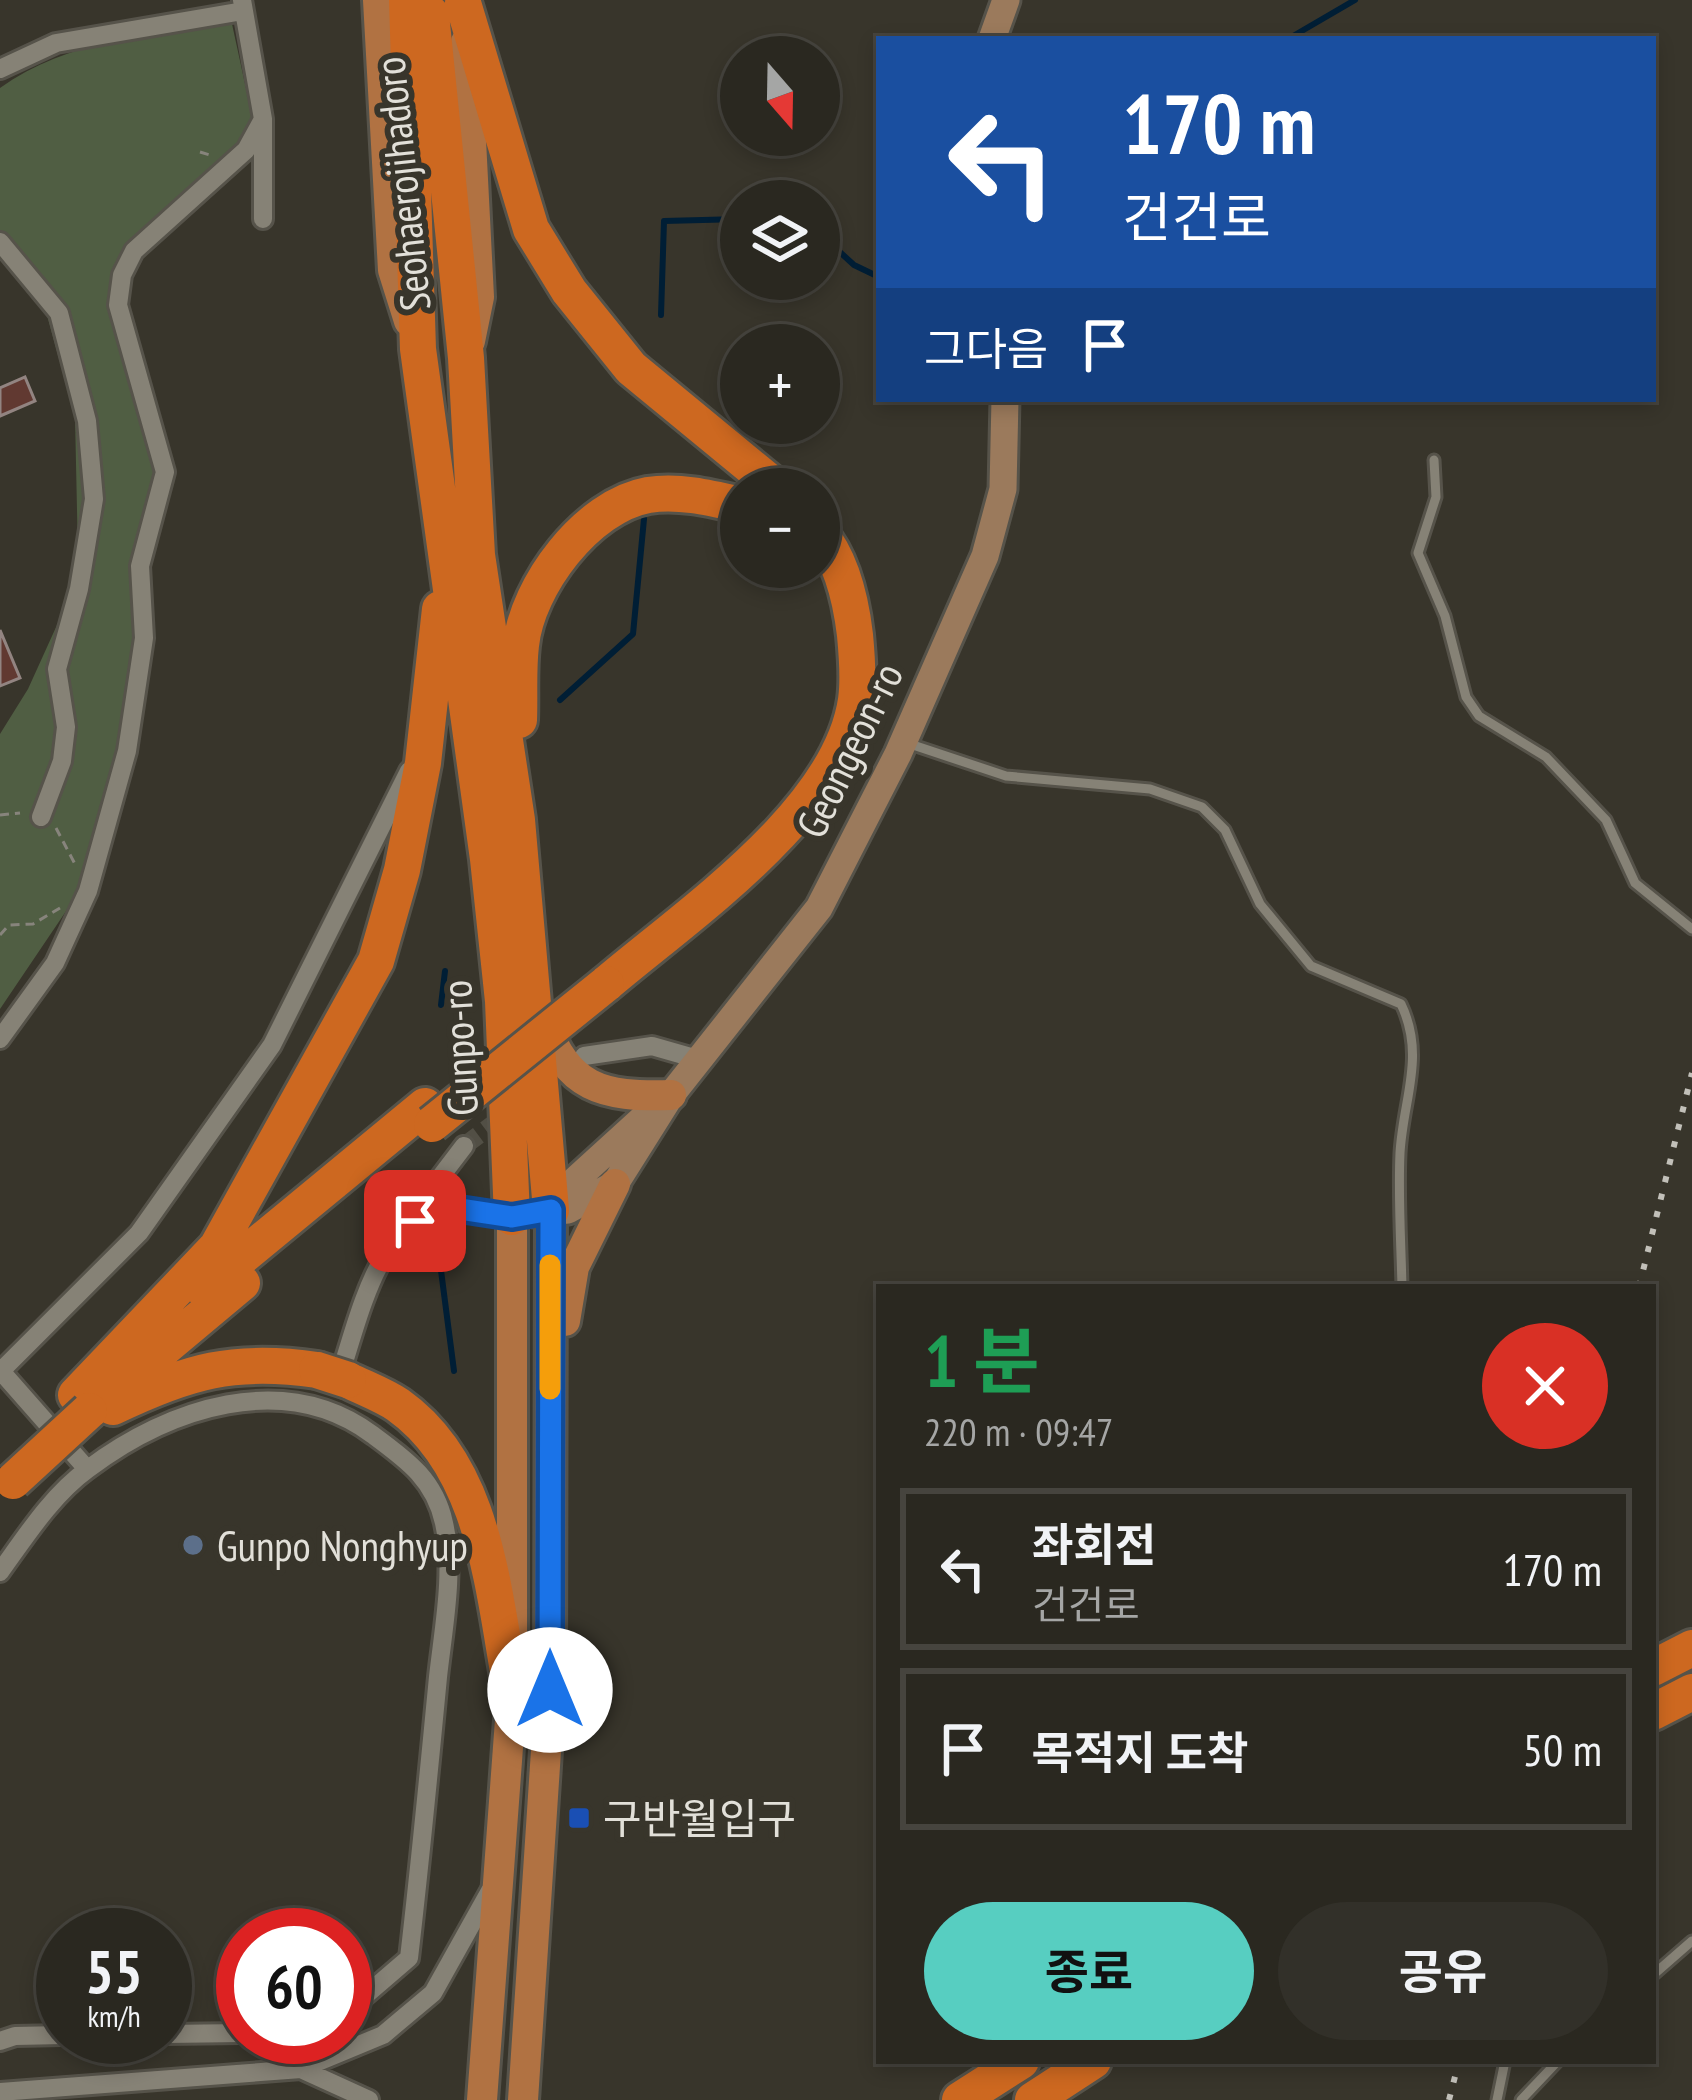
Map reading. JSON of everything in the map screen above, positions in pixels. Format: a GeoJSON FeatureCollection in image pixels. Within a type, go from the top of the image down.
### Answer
{"type":"FeatureCollection","features":[{"type":"Feature","properties":{"kind":"highway","name":"Seohaerojihadoro"},"geometry":{"type":"LineString","coordinates":[[406,0],[418,350]]}},
{"type":"Feature","properties":{"kind":"highway","name":"Seohaerojihadoro"},"geometry":{"type":"LineString","coordinates":[[452,1],[466,358]]}},
{"type":"Feature","properties":{"kind":"highway"},"geometry":{"type":"LineString","coordinates":[[452,1],[531,229],[569,291],[631,368],[752,468]]}},
{"type":"Feature","properties":{"kind":"highway","name":"Gunpo-ro"},"geometry":{"type":"LineString","coordinates":[[418,350],[503,1001],[512,1217]]}},
{"type":"Feature","properties":{"kind":"highway","name":"Gunpo-ro"},"geometry":{"type":"LineString","coordinates":[[466,358],[477,555],[517,820],[551,1210]]}},
{"type":"Feature","properties":{"kind":"highway"},"geometry":{"type":"LineString","coordinates":[[517,820],[521,640],[545,572],[591,524],[644,496],[694,495],[720,501]]}},
{"type":"Feature","properties":{"kind":"highway"},"geometry":{"type":"LineString","coordinates":[[75,1413],[217,1247],[376,961],[402,870],[426,736],[446,552]]}},
{"type":"Feature","properties":{"kind":"highway"},"geometry":{"type":"LineString","coordinates":[[4,1480],[75,1413],[428,1115],[600,974],[750,862],[816,790],[842,745],[856,700],[851,601],[840,578]]}},
{"type":"Feature","properties":{"kind":"highway"},"geometry":{"type":"LineString","coordinates":[[600,974],[801,778],[825,730],[836,656],[831,608],[821,588]]}},
{"type":"Feature","properties":{"kind":"highway"},"geometry":{"type":"LineString","coordinates":[[75,1413],[129,1399],[202,1369],[261,1362],[399,1406],[438,1449],[478,1516],[512,1693]]}},
{"type":"Feature","properties":{"kind":"highway"},"geometry":{"type":"LineString","coordinates":[[1656,1666],[1692,1648]]}},
{"type":"Feature","properties":{"kind":"highway"},"geometry":{"type":"LineString","coordinates":[[1656,1710],[1692,1692]]}},
{"type":"Feature","properties":{"kind":"highway"},"geometry":{"type":"LineString","coordinates":[[960,2100],[1016,2064]]}},
{"type":"Feature","properties":{"kind":"highway"},"geometry":{"type":"LineString","coordinates":[[1033,2100],[1088,2064]]}},
{"type":"Feature","properties":{"kind":"main road","name":"Gunpo-ro"},"geometry":{"type":"LineString","coordinates":[[378,0],[393,270],[418,350]]}},
{"type":"Feature","properties":{"kind":"main road"},"geometry":{"type":"LineString","coordinates":[[993,36],[1006,0]]}},
{"type":"Feature","properties":{"kind":"main road","name":"Geongeon-ro"},"geometry":{"type":"LineString","coordinates":[[615,1184],[671,1095],[819,908],[903,742],[985,556],[1004,489],[1005,402]]}},
{"type":"Feature","properties":{"kind":"main road"},"geometry":{"type":"LineString","coordinates":[[536,998],[555,1053],[576,1078],[620,1096],[671,1095]]}},
{"type":"Feature","properties":{"kind":"main road","name":"Geongeon-ro"},"geometry":{"type":"LineString","coordinates":[[551,1210],[647,1110],[671,1095]]}},
{"type":"Feature","properties":{"kind":"main road"},"geometry":{"type":"LineString","coordinates":[[512,1217],[590,1202],[615,1184]]}},
{"type":"Feature","properties":{"kind":"main road"},"geometry":{"type":"LineString","coordinates":[[550,1336],[564,1329],[574,1267],[615,1184]]}},
{"type":"Feature","properties":{"kind":"main road","name":"Gunpo-ro"},"geometry":{"type":"LineString","coordinates":[[523,2100],[550,1690],[551,1210]]}},
{"type":"Feature","properties":{"kind":"main road","name":"Gunpo-ro"},"geometry":{"type":"LineString","coordinates":[[482,2100],[512,1693],[512,1217]]}},
{"type":"Feature","properties":{"kind":"street"},"geometry":{"type":"LineString","coordinates":[[0,69],[56,43],[243,6],[262,119],[263,219]]}},
{"type":"Feature","properties":{"kind":"street"},"geometry":{"type":"LineString","coordinates":[[0,1039],[55,963],[88,891],[127,752],[144,638],[140,566],[165,472],[118,305],[122,275],[134,251],[246,150],[262,119]]}},
{"type":"Feature","properties":{"kind":"street"},"geometry":{"type":"LineString","coordinates":[[0,242],[58,313],[87,421],[94,499],[80,589],[56,668],[66,727],[62,761],[41,817]]}},
{"type":"Feature","properties":{"kind":"street"},"geometry":{"type":"LineString","coordinates":[[88,1469],[0,1371],[139,1233],[272,1045],[426,736]]}},
{"type":"Feature","properties":{"kind":"street"},"geometry":{"type":"LineString","coordinates":[[584,1056],[652,1046],[701,1060]]}},
{"type":"Feature","properties":{"kind":"street"},"geometry":{"type":"LineString","coordinates":[[0,1572],[45,1511],[88,1469],[193,1412],[241,1399],[311,1404],[330,1387],[386,1249],[464,1146]]}},
{"type":"Feature","properties":{"kind":"street"},"geometry":{"type":"LineString","coordinates":[[386,1249],[415,1221],[453,1208],[512,1217]]}},
{"type":"Feature","properties":{"kind":"street"},"geometry":{"type":"LineString","coordinates":[[330,1387],[359,1425],[423,1472],[445,1524],[446,1598],[409,1958],[372,1990]]}},
{"type":"Feature","properties":{"kind":"street"},"geometry":{"type":"LineString","coordinates":[[0,2092],[301,2068],[383,2035],[433,1993],[497,1876]]}},
{"type":"Feature","properties":{"kind":"street"},"geometry":{"type":"LineString","coordinates":[[0,2042],[36,2036]]}},
{"type":"Feature","properties":{"kind":"street"},"geometry":{"type":"LineString","coordinates":[[301,2068],[369,2100]]}},
{"type":"Feature","properties":{"kind":"lane"},"geometry":{"type":"LineString","coordinates":[[1434,460],[1436,496],[1420,534],[1418,553],[1445,616],[1466,697],[1479,716],[1528,744],[1561,771],[1606,820],[1635,883],[1692,929]]}},
{"type":"Feature","properties":{"kind":"lane"},"geometry":{"type":"LineString","coordinates":[[903,742],[1006,776],[1150,789],[1202,807],[1225,830],[1260,904],[1311,966],[1400,1004],[1411,1026],[1416,1066],[1400,1150],[1402,1284]]}},
{"type":"Feature","properties":{"kind":"lane"},"geometry":{"type":"LineString","coordinates":[[1656,1972],[1692,1941]]}},
{"type":"Feature","properties":{"kind":"lane"},"geometry":{"type":"LineString","coordinates":[[1497,2100],[1504,2064]]}},
{"type":"Feature","properties":{"kind":"lane"},"geometry":{"type":"LineString","coordinates":[[1521,2100],[1555,2064]]}},
{"type":"Feature","properties":{"kind":"path"},"geometry":{"type":"LineString","coordinates":[[0,815],[41,817],[70,848],[76,878]]}},
{"type":"Feature","properties":{"kind":"path"},"geometry":{"type":"LineString","coordinates":[[0,935],[9,925],[48,918],[65,901]]}},
{"type":"Feature","properties":{"kind":"green space"},"geometry":{"type":"Polygon","coordinates":[[[232,24],[252,116],[240,142],[125,249],[112,276],[108,309],[156,473],[130,563],[136,637],[121,747],[81,889],[0,1009],[0,734],[28,689],[62,614],[78,556],[75,417],[45,308],[0,257],[0,88],[82,49],[232,24]]]}},
{"type":"Feature","properties":{"kind":"building"},"geometry":{"type":"Polygon","coordinates":[[[25,377],[35,401],[0,416],[0,388],[25,377]]]}},
{"type":"Feature","properties":{"kind":"building"},"geometry":{"type":"Polygon","coordinates":[[[0,630],[20,678],[0,686],[0,630]]]}},
{"type":"Feature","properties":{"kind":"waterway"},"geometry":{"type":"LineString","coordinates":[[1293,36],[1355,0]]}},
{"type":"Feature","properties":{"kind":"waterway"},"geometry":{"type":"LineString","coordinates":[[661,315],[664,221],[720,220]]}},
{"type":"Feature","properties":{"kind":"waterway"},"geometry":{"type":"LineString","coordinates":[[840,252],[876,276]]}},
{"type":"Feature","properties":{"kind":"waterway"},"geometry":{"type":"LineString","coordinates":[[560,700],[633,634],[644,519]]}},
{"type":"Feature","properties":{"kind":"waterway"},"geometry":{"type":"LineString","coordinates":[[441,1005],[445,971]]}},
{"type":"Feature","properties":{"kind":"waterway"},"geometry":{"type":"LineString","coordinates":[[439,1255],[454,1371]]}},
{"type":"Feature","properties":{"kind":"tunnel"},"geometry":{"type":"LineString","coordinates":[[464,1146],[508,1113]]}},
{"type":"Feature","properties":{"kind":"railway"},"geometry":{"type":"LineString","coordinates":[[1640,1284],[1692,1073]]}},
{"type":"Feature","properties":{"kind":"railway"},"geometry":{"type":"LineString","coordinates":[[1449,2100],[1458,2064]]}},
{"type":"Feature","properties":{"kind":"slow traffic"},"geometry":{"type":"LineString","coordinates":[[550,1265],[550,1389]]}},
{"type":"Feature","properties":{"kind":"place","name":"Gunpo Nonghyup"},"geometry":{"type":"Point","coordinates":[193,1545]}},
{"type":"Feature","properties":{"kind":"place","name":"구반월입구"},"geometry":{"type":"Point","coordinates":[579,1818]}},
{"type":"Feature","properties":{"kind":"route"},"geometry":{"type":"LineString","coordinates":[[415,1221],[453,1208],[512,1217],[551,1210],[550,1690]]}}]}
